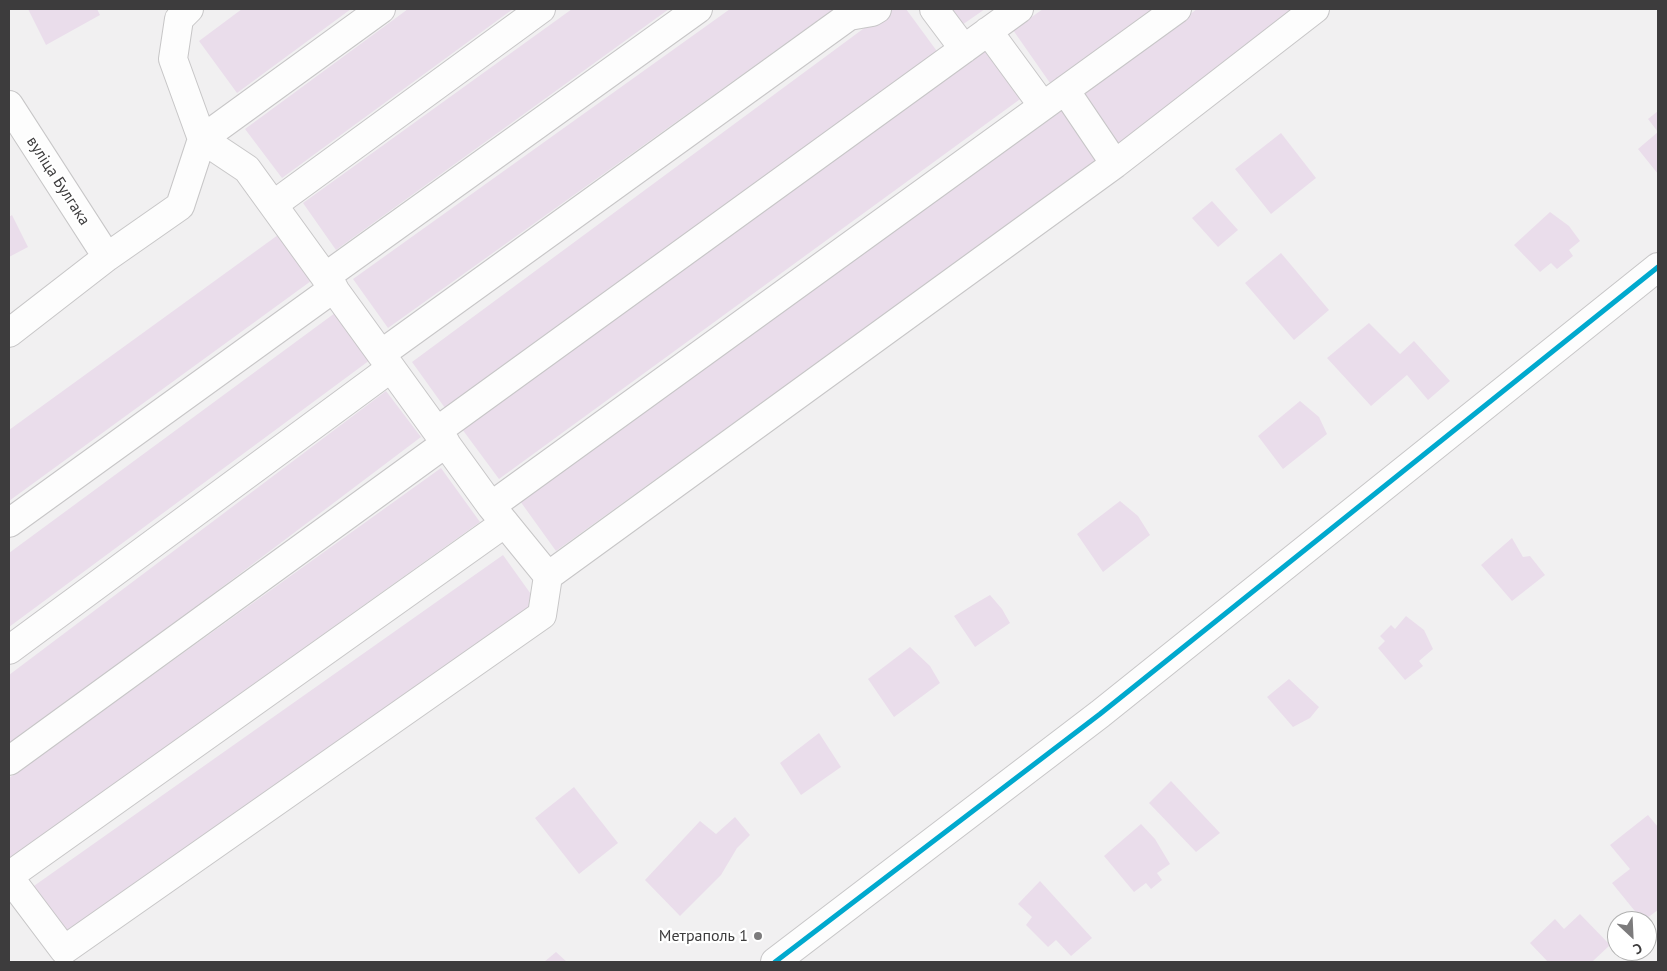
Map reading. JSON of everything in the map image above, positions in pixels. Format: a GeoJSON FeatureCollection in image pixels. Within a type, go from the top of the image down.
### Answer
{"type":"FeatureCollection","features":[{"type":"Feature","properties":{"kind":"street"},"geometry":{"type":"LineString","coordinates":[[189,9],[179,19],[173,59],[202,140],[247,169],[498,515],[548,576]]}},
{"type":"Feature","properties":{"kind":"street"},"geometry":{"type":"LineString","coordinates":[[9,332],[107,257],[180,206],[202,140],[381,9]]}},
{"type":"Feature","properties":{"kind":"street"},"geometry":{"type":"LineString","coordinates":[[273,205],[541,9]]}},
{"type":"Feature","properties":{"kind":"street"},"geometry":{"type":"LineString","coordinates":[[9,523],[329,282],[698,9]]}},
{"type":"Feature","properties":{"kind":"street"},"geometry":{"type":"LineString","coordinates":[[9,650],[386,361],[849,16],[872,12],[877,9]]}},
{"type":"Feature","properties":{"kind":"street"},"geometry":{"type":"LineString","coordinates":[[934,9],[964,49]]}},
{"type":"Feature","properties":{"kind":"street"},"geometry":{"type":"LineString","coordinates":[[9,761],[1019,9]]}},
{"type":"Feature","properties":{"kind":"street"},"geometry":{"type":"LineString","coordinates":[[1176,9],[1043,106],[498,515],[9,877],[64,950],[542,615],[548,576],[1115,164],[1315,9]]}},
{"type":"Feature","properties":{"kind":"street"},"geometry":{"type":"LineString","coordinates":[[988,31],[1043,106]]}},
{"type":"Feature","properties":{"kind":"street"},"geometry":{"type":"LineString","coordinates":[[1065,90],[1115,164]]}},
{"type":"Feature","properties":{"kind":"street","name":"вуліца Булгака"},"geometry":{"type":"LineString","coordinates":[[9,105],[107,257]]}},
{"type":"Feature","properties":{"kind":"street"},"geometry":{"type":"LineString","coordinates":[[775,962],[1100,714],[1658,268]]}},
{"type":"Feature","properties":{"kind":"building"},"geometry":{"type":"Polygon","coordinates":[[[28,9],[97,9],[100,15],[46,45],[28,9]]]}},
{"type":"Feature","properties":{"kind":"building"},"geometry":{"type":"Polygon","coordinates":[[[242,9],[351,9],[237,93],[199,41],[242,9]]]}},
{"type":"Feature","properties":{"kind":"building"},"geometry":{"type":"Polygon","coordinates":[[[408,9],[513,9],[282,178],[245,129],[408,9]]]}},
{"type":"Feature","properties":{"kind":"building"},"geometry":{"type":"Polygon","coordinates":[[[572,9],[669,9],[336,250],[303,203],[572,9]]]}},
{"type":"Feature","properties":{"kind":"building"},"geometry":{"type":"Polygon","coordinates":[[[730,9],[834,9],[388,328],[353,279],[730,9]]]}},
{"type":"Feature","properties":{"kind":"building"},"geometry":{"type":"Polygon","coordinates":[[[890,9],[906,9],[939,54],[450,415],[412,362],[890,9]]]}},
{"type":"Feature","properties":{"kind":"building"},"geometry":{"type":"Polygon","coordinates":[[[951,9],[985,9],[962,25],[951,9]]]}},
{"type":"Feature","properties":{"kind":"building"},"geometry":{"type":"Polygon","coordinates":[[[1043,9],[1156,9],[1050,83],[1013,30],[1043,9]]]}},
{"type":"Feature","properties":{"kind":"building"},"geometry":{"type":"Polygon","coordinates":[[[1197,9],[1298,9],[1116,146],[1079,98],[1197,9]]]}},
{"type":"Feature","properties":{"kind":"building"},"geometry":{"type":"Polygon","coordinates":[[[986,47],[1023,97],[499,479],[462,429],[986,47]]]}},
{"type":"Feature","properties":{"kind":"building"},"geometry":{"type":"Polygon","coordinates":[[[1064,109],[1100,159],[556,551],[520,501],[1064,109]]]}},
{"type":"Feature","properties":{"kind":"building"},"geometry":{"type":"Polygon","coordinates":[[[1658,111],[1658,132],[1648,119],[1658,111]]]}},
{"type":"Feature","properties":{"kind":"building"},"geometry":{"type":"Polygon","coordinates":[[[1658,132],[1658,174],[1638,149],[1658,132]]]}},
{"type":"Feature","properties":{"kind":"building"},"geometry":{"type":"Polygon","coordinates":[[[1281,133],[1316,178],[1271,214],[1235,169],[1281,133]]]}},
{"type":"Feature","properties":{"kind":"building"},"geometry":{"type":"Polygon","coordinates":[[[1212,201],[1238,230],[1218,247],[1192,218],[1212,201]]]}},
{"type":"Feature","properties":{"kind":"building"},"geometry":{"type":"Polygon","coordinates":[[[1550,212],[1569,226],[1580,241],[1569,250],[1573,256],[1557,269],[1551,263],[1540,272],[1514,245],[1550,212]]]}},
{"type":"Feature","properties":{"kind":"building"},"geometry":{"type":"Polygon","coordinates":[[[12,215],[28,247],[9,257],[9,217],[12,215]]]}},
{"type":"Feature","properties":{"kind":"building"},"geometry":{"type":"Polygon","coordinates":[[[278,235],[311,281],[9,501],[9,430],[278,235]]]}},
{"type":"Feature","properties":{"kind":"building"},"geometry":{"type":"Polygon","coordinates":[[[1281,253],[1329,310],[1294,340],[1245,283],[1281,253]]]}},
{"type":"Feature","properties":{"kind":"building"},"geometry":{"type":"Polygon","coordinates":[[[335,313],[370,360],[9,627],[9,553],[335,313]]]}},
{"type":"Feature","properties":{"kind":"building"},"geometry":{"type":"Polygon","coordinates":[[[1369,323],[1400,354],[1414,341],[1450,381],[1428,400],[1407,375],[1371,406],[1327,358],[1369,323]]]}},
{"type":"Feature","properties":{"kind":"building"},"geometry":{"type":"Polygon","coordinates":[[[386,391],[421,437],[9,748],[9,675],[386,391]]]}},
{"type":"Feature","properties":{"kind":"building"},"geometry":{"type":"Polygon","coordinates":[[[1300,401],[1319,417],[1327,434],[1283,469],[1258,436],[1300,401]]]}},
{"type":"Feature","properties":{"kind":"building"},"geometry":{"type":"Polygon","coordinates":[[[441,468],[480,522],[9,859],[9,778],[441,468]]]}},
{"type":"Feature","properties":{"kind":"building"},"geometry":{"type":"Polygon","coordinates":[[[1120,501],[1138,516],[1150,535],[1103,572],[1077,534],[1120,501]]]}},
{"type":"Feature","properties":{"kind":"building"},"geometry":{"type":"Polygon","coordinates":[[[1512,538],[1523,557],[1530,556],[1545,575],[1512,601],[1481,565],[1512,538]]]}},
{"type":"Feature","properties":{"kind":"building"},"geometry":{"type":"Polygon","coordinates":[[[503,555],[538,604],[66,937],[31,888],[503,555]]]}},
{"type":"Feature","properties":{"kind":"building"},"geometry":{"type":"Polygon","coordinates":[[[990,595],[1002,609],[1010,623],[975,647],[954,616],[990,595]]]}},
{"type":"Feature","properties":{"kind":"building"},"geometry":{"type":"Polygon","coordinates":[[[1406,616],[1424,630],[1433,649],[1419,661],[1423,666],[1405,680],[1378,648],[1385,641],[1380,636],[1391,625],[1395,629],[1406,616]]]}},
{"type":"Feature","properties":{"kind":"building"},"geometry":{"type":"Polygon","coordinates":[[[910,647],[930,666],[940,683],[894,717],[868,679],[910,647]]]}},
{"type":"Feature","properties":{"kind":"building"},"geometry":{"type":"Polygon","coordinates":[[[1289,679],[1319,707],[1310,718],[1293,727],[1267,697],[1289,679]]]}},
{"type":"Feature","properties":{"kind":"building"},"geometry":{"type":"Polygon","coordinates":[[[819,733],[841,767],[801,795],[780,763],[819,733]]]}},
{"type":"Feature","properties":{"kind":"building"},"geometry":{"type":"Polygon","coordinates":[[[1171,781],[1220,833],[1196,852],[1149,803],[1171,781]]]}},
{"type":"Feature","properties":{"kind":"building"},"geometry":{"type":"Polygon","coordinates":[[[574,787],[618,843],[579,874],[535,818],[574,787]]]}},
{"type":"Feature","properties":{"kind":"building"},"geometry":{"type":"Polygon","coordinates":[[[1648,815],[1658,827],[1657,911],[1635,911],[1612,883],[1630,869],[1610,845],[1648,815]]]}},
{"type":"Feature","properties":{"kind":"building"},"geometry":{"type":"Polygon","coordinates":[[[735,817],[750,835],[737,848],[721,875],[680,916],[645,880],[700,821],[716,834],[735,817]]]}},
{"type":"Feature","properties":{"kind":"building"},"geometry":{"type":"Polygon","coordinates":[[[1141,824],[1155,839],[1170,864],[1157,873],[1162,880],[1151,889],[1146,883],[1134,892],[1104,856],[1141,824]]]}},
{"type":"Feature","properties":{"kind":"building"},"geometry":{"type":"Polygon","coordinates":[[[1040,881],[1092,938],[1071,956],[1056,940],[1048,947],[1026,925],[1032,917],[1018,904],[1040,881]]]}},
{"type":"Feature","properties":{"kind":"building"},"geometry":{"type":"Polygon","coordinates":[[[1580,914],[1607,942],[1607,948],[1593,961],[1595,962],[1548,962],[1530,943],[1555,919],[1564,929],[1580,914]]]}},
{"type":"Feature","properties":{"kind":"building"},"geometry":{"type":"Polygon","coordinates":[[[556,952],[567,962],[544,962],[556,952]]]}},
{"type":"Feature","properties":{"kind":"transit line"},"geometry":{"type":"LineString","coordinates":[[775,962],[1100,714],[1658,267]]}},
{"type":"Feature","properties":{"kind":"place","name":"Метраполь 1"},"geometry":{"type":"Point","coordinates":[758,936]}}]}
